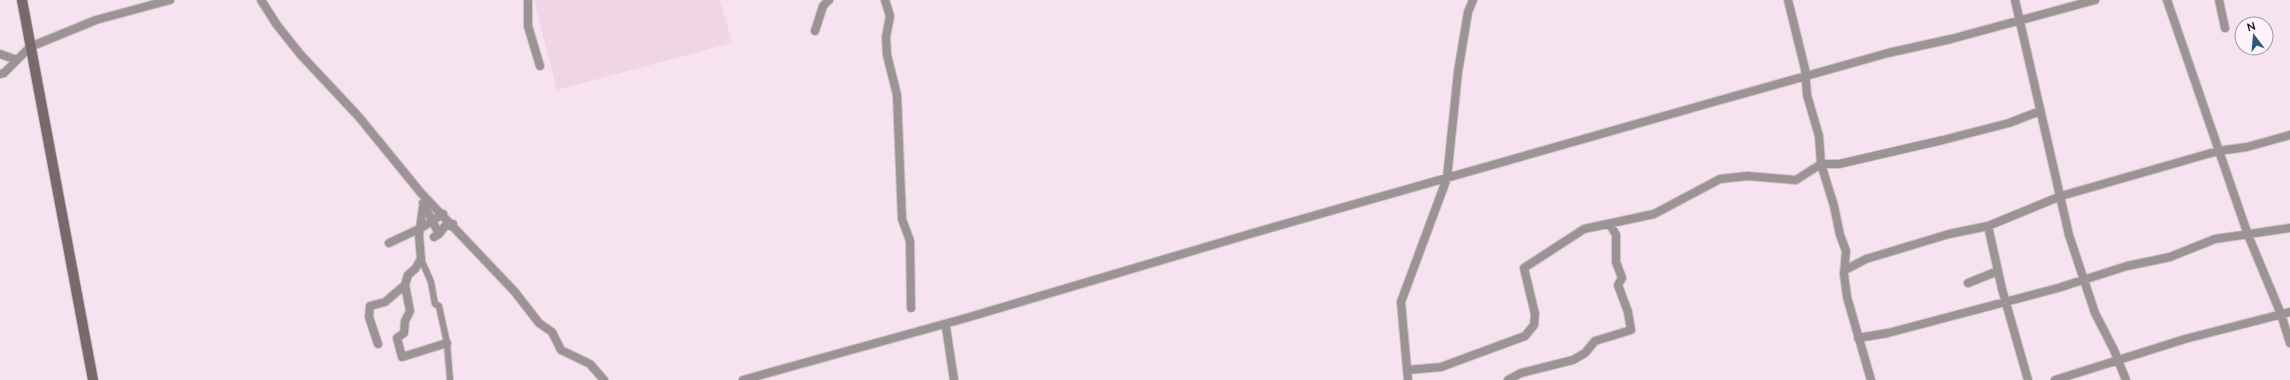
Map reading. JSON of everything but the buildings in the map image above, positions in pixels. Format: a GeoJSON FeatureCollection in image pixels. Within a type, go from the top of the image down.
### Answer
{"type":"FeatureCollection","features":[{"type":"Feature","properties":{"kind":"main road"},"geometry":{"type":"LineString","coordinates":[[22,0],[93,380]]}},
{"type":"Feature","properties":{"kind":"street"},"geometry":{"type":"LineString","coordinates":[[0,74],[4,73],[30,47],[96,20],[170,0]]}},
{"type":"Feature","properties":{"kind":"street"},"geometry":{"type":"LineString","coordinates":[[261,0],[277,25],[300,54],[359,117],[422,193],[453,224],[477,253],[515,292],[539,323],[552,332],[561,350],[590,364],[604,380]]}},
{"type":"Feature","properties":{"kind":"street"},"geometry":{"type":"LineString","coordinates":[[528,0],[528,26],[540,66]]}},
{"type":"Feature","properties":{"kind":"street"},"geometry":{"type":"LineString","coordinates":[[815,31],[823,6],[829,0]]}},
{"type":"Feature","properties":{"kind":"street"},"geometry":{"type":"LineString","coordinates":[[885,0],[890,16],[886,37],[887,55],[897,94],[902,219],[910,241],[911,308]]}},
{"type":"Feature","properties":{"kind":"street"},"geometry":{"type":"LineString","coordinates":[[1408,380],[1401,302],[1447,178],[1458,72],[1468,12],[1473,0]]}},
{"type":"Feature","properties":{"kind":"street"},"geometry":{"type":"LineString","coordinates":[[1788,0],[1804,66],[1807,95],[1819,136],[1821,164],[1834,206],[1840,235],[1846,251],[1846,297],[1871,380]]}},
{"type":"Feature","properties":{"kind":"street"},"geometry":{"type":"LineString","coordinates":[[2015,0],[2069,235],[2083,281],[2095,313],[2118,359],[2126,380]]}},
{"type":"Feature","properties":{"kind":"street"},"geometry":{"type":"LineString","coordinates":[[743,380],[966,318],[1447,178],[1805,78],[1888,53],[2021,21],[2095,0]]}},
{"type":"Feature","properties":{"kind":"street"},"geometry":{"type":"LineString","coordinates":[[2167,0],[2248,235],[2281,314],[2290,342]]}},
{"type":"Feature","properties":{"kind":"street"},"geometry":{"type":"LineString","coordinates":[[2219,0],[2225,28]]}},
{"type":"Feature","properties":{"kind":"street"},"geometry":{"type":"LineString","coordinates":[[0,54],[17,60]]}},
{"type":"Feature","properties":{"kind":"street"},"geometry":{"type":"LineString","coordinates":[[1408,370],[1441,367],[1525,336],[1534,325],[1535,314],[1524,268],[1550,253],[1579,231],[1658,212],[1714,182],[1728,177],[1747,176],[1796,180],[1821,164],[1839,164],[1943,140],[2009,123],[2040,111]]}},
{"type":"Feature","properties":{"kind":"street"},"geometry":{"type":"LineString","coordinates":[[1845,270],[1866,259],[1949,234],[1988,226],[2061,196],[2218,151],[2247,147],[2290,135]]}},
{"type":"Feature","properties":{"kind":"street"},"geometry":{"type":"LineString","coordinates":[[422,193],[423,206],[419,236],[421,259],[431,282],[435,304],[439,306],[447,343],[450,380]]}},
{"type":"Feature","properties":{"kind":"street"},"geometry":{"type":"LineString","coordinates":[[423,206],[431,215],[436,236],[445,226],[453,224]]}},
{"type":"Feature","properties":{"kind":"street"},"geometry":{"type":"LineString","coordinates":[[389,243],[421,228],[443,214]]}},
{"type":"Feature","properties":{"kind":"street"},"geometry":{"type":"LineString","coordinates":[[1508,380],[1521,373],[1573,360],[1585,353],[1595,341],[1631,330],[1628,312],[1618,285],[1622,278],[1616,262],[1617,239],[1610,224]]}},
{"type":"Feature","properties":{"kind":"street"},"geometry":{"type":"LineString","coordinates":[[1988,226],[2006,302],[2028,380]]}},
{"type":"Feature","properties":{"kind":"street"},"geometry":{"type":"LineString","coordinates":[[1858,338],[1888,333],[2083,281],[2127,266],[2170,257],[2215,239],[2290,228]]}},
{"type":"Feature","properties":{"kind":"street"},"geometry":{"type":"LineString","coordinates":[[421,259],[415,270],[408,275],[405,286],[410,311],[405,321],[404,333],[397,338],[402,357],[447,343]]}},
{"type":"Feature","properties":{"kind":"street"},"geometry":{"type":"LineString","coordinates":[[1968,283],[1998,271]]}},
{"type":"Feature","properties":{"kind":"street"},"geometry":{"type":"LineString","coordinates":[[378,344],[370,317],[370,306],[385,302],[405,286]]}},
{"type":"Feature","properties":{"kind":"street"},"geometry":{"type":"LineString","coordinates":[[2055,380],[2185,339],[2290,312]]}},
{"type":"Feature","properties":{"kind":"street"},"geometry":{"type":"LineString","coordinates":[[946,327],[954,380]]}},
{"type":"Feature","properties":{"kind":"shaded area"},"geometry":{"type":"Polygon","coordinates":[[[534,0],[720,0],[732,43],[557,90],[534,0]]]}}]}
